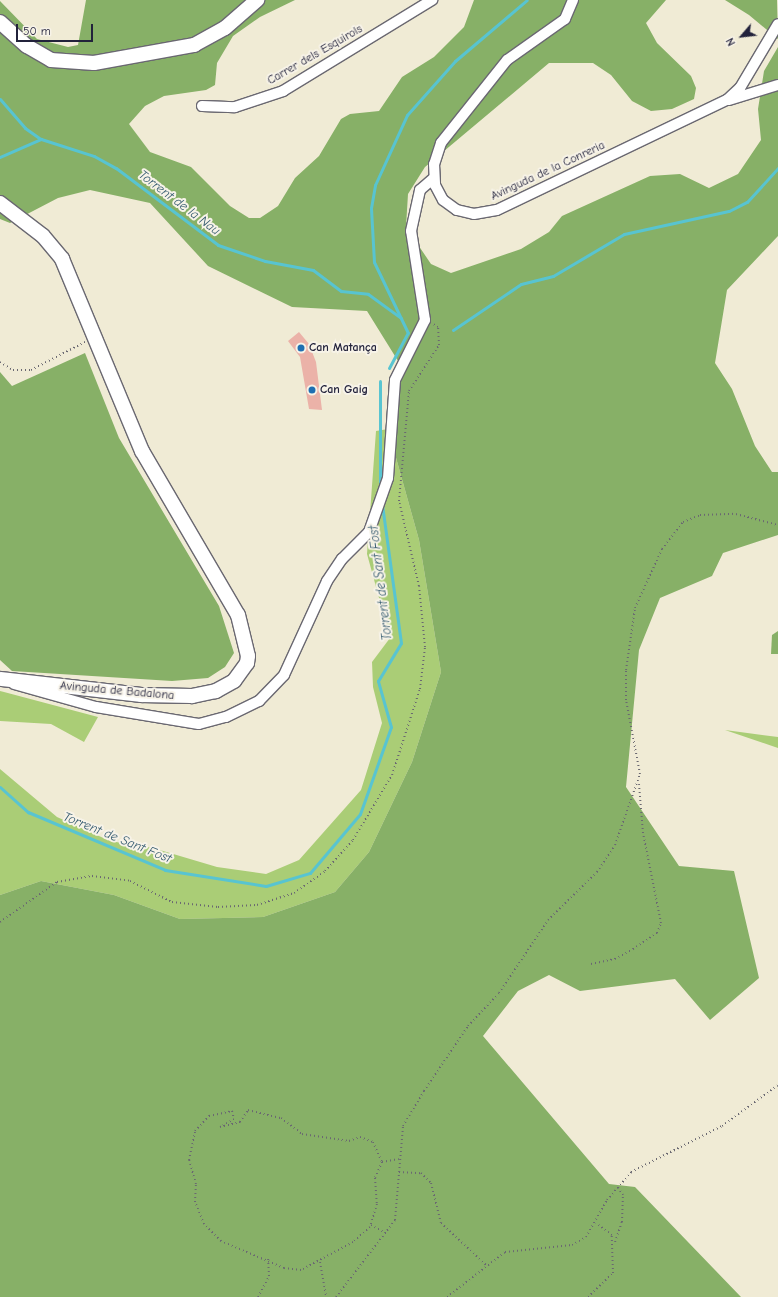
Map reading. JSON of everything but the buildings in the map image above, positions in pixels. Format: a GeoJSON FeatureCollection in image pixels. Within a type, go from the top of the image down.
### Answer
{"type":"FeatureCollection","features":[{"type":"Feature","properties":{"kind":"street"},"geometry":{"type":"LineString","coordinates":[[0,22],[27,46],[51,60],[94,63],[194,46],[225,28],[257,0]]}},
{"type":"Feature","properties":{"kind":"street","name":"Carrer dels Esquirols"},"geometry":{"type":"LineString","coordinates":[[202,106],[236,107],[277,93],[432,0]]}},
{"type":"Feature","properties":{"kind":"street","name":"Avinguda de la Conreria"},"geometry":{"type":"LineString","coordinates":[[573,0],[565,19],[507,60],[448,132],[436,152],[434,178],[439,194],[449,205],[464,213],[484,214],[728,100],[740,88],[778,24]]}},
{"type":"Feature","properties":{"kind":"street"},"geometry":{"type":"LineString","coordinates":[[728,100],[778,84]]}},
{"type":"Feature","properties":{"kind":"street"},"geometry":{"type":"LineString","coordinates":[[5,680],[25,689],[96,707],[185,724],[212,722],[267,694],[292,662],[334,570],[369,532],[390,469],[391,404],[395,380],[425,320],[411,231],[420,190],[434,178]]}},
{"type":"Feature","properties":{"kind":"street"},"geometry":{"type":"LineString","coordinates":[[0,203],[43,236],[62,259],[95,337]]}},
{"type":"Feature","properties":{"kind":"street","name":"Avinguda de Badalona"},"geometry":{"type":"LineString","coordinates":[[5,680],[141,695],[192,696],[224,688],[241,674],[247,664],[248,643],[238,615],[142,451],[95,337]]}},
{"type":"Feature","properties":{"kind":"path"},"geometry":{"type":"LineString","coordinates":[[0,922],[56,882],[92,876],[130,881],[172,902],[218,907],[257,905],[294,893],[325,871],[353,840],[392,775],[420,689],[425,647],[419,586],[399,501],[409,391],[439,345],[438,327],[425,320]]}},
{"type":"Feature","properties":{"kind":"path"},"geometry":{"type":"LineString","coordinates":[[0,362],[13,370],[37,368],[95,337]]}},
{"type":"Feature","properties":{"kind":"path"},"geometry":{"type":"LineString","coordinates":[[336,1297],[387,1234],[398,1209],[399,1159],[403,1126],[424,1091],[468,1026],[499,993],[548,920],[606,861],[638,783],[641,765],[628,716],[626,670],[635,608],[662,549],[683,522],[700,515],[736,514],[778,525]]}},
{"type":"Feature","properties":{"kind":"path"},"geometry":{"type":"LineString","coordinates":[[591,964],[614,959],[633,949],[657,933],[661,923],[638,783]]}},
{"type":"Feature","properties":{"kind":"path"},"geometry":{"type":"LineString","coordinates":[[447,1297],[486,1265],[505,1252],[572,1245],[586,1237],[596,1223],[617,1186],[631,1172],[722,1126],[778,1084]]}},
{"type":"Feature","properties":{"kind":"path"},"geometry":{"type":"LineString","coordinates":[[248,1110],[281,1118],[302,1134],[349,1141],[360,1137],[373,1142],[382,1162],[375,1178],[377,1204],[371,1225],[353,1242],[320,1262],[302,1270],[284,1268],[268,1259],[221,1241],[204,1224],[195,1202],[196,1184],[190,1160],[195,1131],[209,1116],[232,1111],[234,1119],[220,1127],[240,1122],[248,1110]]}},
{"type":"Feature","properties":{"kind":"path"},"geometry":{"type":"LineString","coordinates":[[382,1162],[399,1159]]}},
{"type":"Feature","properties":{"kind":"path"},"geometry":{"type":"LineString","coordinates":[[399,1172],[410,1170],[426,1178],[431,1183],[441,1224],[486,1265]]}},
{"type":"Feature","properties":{"kind":"path"},"geometry":{"type":"LineString","coordinates":[[588,1297],[613,1273],[611,1248],[622,1222],[623,1195],[617,1186]]}},
{"type":"Feature","properties":{"kind":"path"},"geometry":{"type":"LineString","coordinates":[[596,1223],[609,1232],[614,1243]]}},
{"type":"Feature","properties":{"kind":"path"},"geometry":{"type":"LineString","coordinates":[[371,1225],[387,1234]]}},
{"type":"Feature","properties":{"kind":"path"},"geometry":{"type":"LineString","coordinates":[[258,1297],[269,1276],[268,1259]]}},
{"type":"Feature","properties":{"kind":"path"},"geometry":{"type":"LineString","coordinates":[[320,1262],[326,1297]]}},
{"type":"Feature","properties":{"kind":"green space"},"geometry":{"type":"Polygon","coordinates":[[[86,0],[295,0],[260,17],[233,36],[217,63],[215,85],[206,90],[164,96],[145,106],[129,124],[150,152],[191,167],[230,206],[249,218],[260,218],[278,206],[295,178],[319,156],[341,119],[350,114],[379,111],[402,77],[434,57],[464,27],[474,0],[666,0],[646,23],[657,43],[691,76],[696,88],[694,99],[672,109],[651,111],[632,101],[611,75],[593,63],[549,63],[425,167],[408,194],[406,227],[431,264],[451,273],[521,249],[549,232],[562,216],[650,176],[680,174],[709,188],[738,174],[761,140],[758,109],[764,71],[778,47],[778,236],[727,290],[715,363],[732,389],[755,446],[772,472],[778,472],[778,535],[723,553],[712,576],[660,598],[639,650],[626,787],[679,866],[734,871],[759,978],[710,1020],[675,979],[580,991],[549,975],[518,991],[483,1036],[609,1184],[635,1187],[741,1297],[0,1297],[0,895],[41,881],[114,895],[180,919],[263,917],[335,892],[369,852],[412,762],[441,672],[419,540],[388,429],[403,369],[367,311],[292,307],[208,266],[150,203],[90,190],[58,198],[10,223],[0,219],[0,1],[37,39],[68,47],[78,45],[86,0]]]}},
{"type":"Feature","properties":{"kind":"green space"},"geometry":{"type":"Polygon","coordinates":[[[725,0],[777,0],[778,39],[749,15],[725,0]]]}},
{"type":"Feature","properties":{"kind":"green space"},"geometry":{"type":"Polygon","coordinates":[[[85,353],[119,438],[219,606],[234,653],[225,667],[208,678],[172,681],[12,671],[0,660],[0,372],[12,386],[85,353]]]}},
{"type":"Feature","properties":{"kind":"green space"},"geometry":{"type":"Polygon","coordinates":[[[388,429],[419,540],[441,672],[412,762],[369,852],[335,892],[263,917],[180,919],[114,895],[41,881],[0,895],[0,769],[57,817],[110,841],[153,848],[217,867],[266,874],[299,860],[361,790],[382,723],[373,687],[372,662],[390,638],[367,554],[376,431],[388,429]]]}},
{"type":"Feature","properties":{"kind":"green space"},"geometry":{"type":"Polygon","coordinates":[[[778,631],[778,654],[771,654],[772,635],[778,631]]]}},
{"type":"Feature","properties":{"kind":"green space"},"geometry":{"type":"Polygon","coordinates":[[[0,691],[98,717],[84,742],[51,724],[0,721],[0,691]]]}},
{"type":"Feature","properties":{"kind":"green space"},"geometry":{"type":"Polygon","coordinates":[[[725,730],[778,737],[778,748],[725,730]]]}},
{"type":"Feature","properties":{"kind":"waterway"},"geometry":{"type":"LineString","coordinates":[[389,368],[408,333],[374,262],[371,208],[375,185],[407,115],[455,61],[527,0]]}},
{"type":"Feature","properties":{"kind":"waterway","name":"Torrent de la Nau"},"geometry":{"type":"LineString","coordinates":[[0,99],[25,128],[41,139],[94,156],[116,168],[218,245],[265,261],[313,270],[341,291],[368,294],[401,318]]}},
{"type":"Feature","properties":{"kind":"waterway"},"geometry":{"type":"LineString","coordinates":[[0,157],[41,139]]}},
{"type":"Feature","properties":{"kind":"waterway"},"geometry":{"type":"LineString","coordinates":[[453,330],[521,284],[553,276],[624,234],[729,211],[747,202],[778,168]]}},
{"type":"Feature","properties":{"kind":"waterway","name":"Torrent de Sant Fost"},"geometry":{"type":"LineString","coordinates":[[380,381],[380,491]]}},
{"type":"Feature","properties":{"kind":"waterway","name":"Torrent de Sant Fost"},"geometry":{"type":"LineString","coordinates":[[0,787],[28,812],[165,870],[266,886],[310,873],[360,814],[391,727],[378,681],[401,643],[382,504]]}},
{"type":"Feature","properties":{"kind":"place","name":"Can Matança"},"geometry":{"type":"Point","coordinates":[301,348]}},
{"type":"Feature","properties":{"kind":"place","name":"Can Gaig"},"geometry":{"type":"Point","coordinates":[312,390]}}]}
